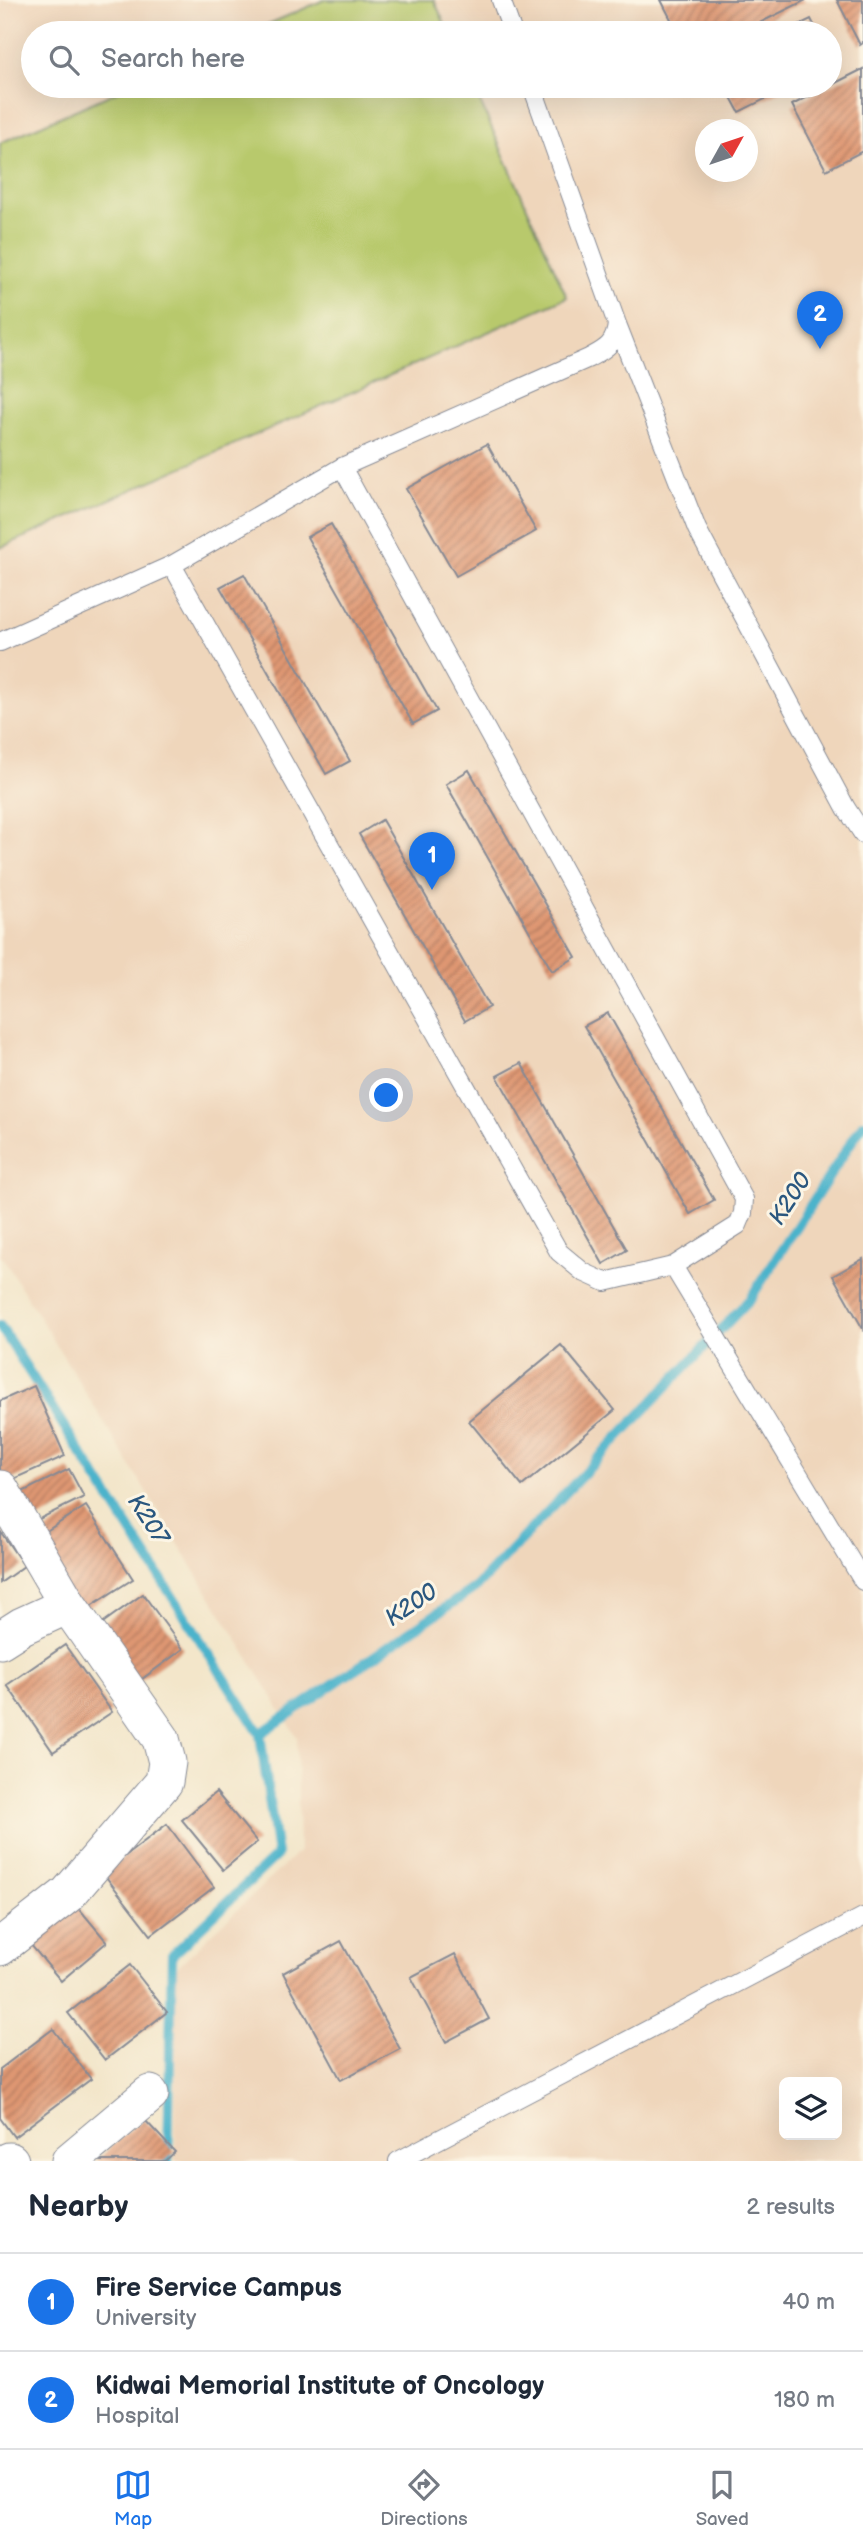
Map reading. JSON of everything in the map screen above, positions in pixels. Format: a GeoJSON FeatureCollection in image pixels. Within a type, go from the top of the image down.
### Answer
{"type":"FeatureCollection","features":[{"type":"Feature","properties":{"kind":"street"},"geometry":{"type":"LineString","coordinates":[[0,1490],[68,1605],[161,1739],[167,1762],[164,1782],[68,1894],[0,1947]]}},
{"type":"Feature","properties":{"kind":"street"},"geometry":{"type":"LineString","coordinates":[[0,1640],[22,1626],[68,1605]]}},
{"type":"Feature","properties":{"kind":"street"},"geometry":{"type":"LineString","coordinates":[[70,2161],[150,2094]]}},
{"type":"Feature","properties":{"kind":"lane"},"geometry":{"type":"LineString","coordinates":[[501,0],[509,21]]}},
{"type":"Feature","properties":{"kind":"lane"},"geometry":{"type":"LineString","coordinates":[[536,98],[617,324],[697,529],[846,808],[863,834]]}},
{"type":"Feature","properties":{"kind":"lane"},"geometry":{"type":"LineString","coordinates":[[0,642],[172,565],[342,467],[589,358],[605,349],[616,337],[617,324]]}},
{"type":"Feature","properties":{"kind":"lane"},"geometry":{"type":"LineString","coordinates":[[172,565],[559,1252],[583,1272],[605,1282],[673,1266],[738,1225],[743,1213],[744,1199],[342,467]]}},
{"type":"Feature","properties":{"kind":"lane"},"geometry":{"type":"LineString","coordinates":[[673,1266],[863,1581]]}},
{"type":"Feature","properties":{"kind":"lane"},"geometry":{"type":"LineString","coordinates":[[398,2161],[863,1917]]}},
{"type":"Feature","properties":{"kind":"shaded area"},"geometry":{"type":"Polygon","coordinates":[[[0,0],[863,0],[863,2161],[175,2161],[176,1968],[299,1851],[297,1737],[0,1253],[0,0]]]}},
{"type":"Feature","properties":{"kind":"green space"},"geometry":{"type":"Polygon","coordinates":[[[324,0],[434,0],[444,21],[276,21],[324,0]]]}},
{"type":"Feature","properties":{"kind":"green space"},"geometry":{"type":"Polygon","coordinates":[[[103,98],[478,98],[567,297],[0,548],[0,143],[103,98]]]}},
{"type":"Feature","properties":{"kind":"building"},"geometry":{"type":"Polygon","coordinates":[[[661,0],[806,0],[763,21],[672,21],[661,0]]]}},
{"type":"Feature","properties":{"kind":"building"},"geometry":{"type":"Polygon","coordinates":[[[837,0],[863,0],[863,43],[860,45],[837,0]]]}},
{"type":"Feature","properties":{"kind":"building"},"geometry":{"type":"Polygon","coordinates":[[[863,69],[863,151],[826,170],[792,105],[806,98],[842,98],[842,80],[863,69]]]}},
{"type":"Feature","properties":{"kind":"building"},"geometry":{"type":"Polygon","coordinates":[[[731,98],[767,98],[739,112],[731,98]]]}},
{"type":"Feature","properties":{"kind":"building"},"geometry":{"type":"Polygon","coordinates":[[[487,444],[536,531],[456,576],[406,489],[487,444]]]}},
{"type":"Feature","properties":{"kind":"building"},"geometry":{"type":"Polygon","coordinates":[[[331,524],[437,711],[413,724],[307,537],[331,524]]]}},
{"type":"Feature","properties":{"kind":"building"},"geometry":{"type":"Polygon","coordinates":[[[244,574],[350,761],[326,774],[220,587],[244,574]]]}},
{"type":"Feature","properties":{"kind":"building"},"geometry":{"type":"Polygon","coordinates":[[[469,770],[576,957],[552,971],[446,784],[469,770]]]}},
{"type":"Feature","properties":{"kind":"building"},"geometry":{"type":"Polygon","coordinates":[[[382,820],[489,1007],[465,1021],[359,834],[382,820]]]}},
{"type":"Feature","properties":{"kind":"building"},"geometry":{"type":"Polygon","coordinates":[[[608,1013],[714,1200],[690,1214],[584,1026],[608,1013]]]}},
{"type":"Feature","properties":{"kind":"building"},"geometry":{"type":"Polygon","coordinates":[[[521,1063],[627,1250],[603,1264],[497,1076],[521,1063]]]}},
{"type":"Feature","properties":{"kind":"building"},"geometry":{"type":"Polygon","coordinates":[[[863,1259],[863,1329],[833,1276],[863,1259]]]}},
{"type":"Feature","properties":{"kind":"building"},"geometry":{"type":"Polygon","coordinates":[[[561,1345],[615,1410],[522,1486],[469,1421],[561,1345]]]}},
{"type":"Feature","properties":{"kind":"building"},"geometry":{"type":"Polygon","coordinates":[[[34,1386],[65,1456],[0,1485],[0,1401],[34,1386]]]}},
{"type":"Feature","properties":{"kind":"building"},"geometry":{"type":"Polygon","coordinates":[[[69,1469],[84,1497],[27,1525],[12,1497],[69,1469]]]}},
{"type":"Feature","properties":{"kind":"building"},"geometry":{"type":"Polygon","coordinates":[[[86,1506],[133,1579],[78,1614],[32,1540],[86,1506]]]}},
{"type":"Feature","properties":{"kind":"building"},"geometry":{"type":"Polygon","coordinates":[[[0,1531],[24,1566],[0,1583],[0,1531]]]}},
{"type":"Feature","properties":{"kind":"building"},"geometry":{"type":"Polygon","coordinates":[[[143,1594],[183,1649],[131,1687],[90,1632],[143,1594]]]}},
{"type":"Feature","properties":{"kind":"building"},"geometry":{"type":"Polygon","coordinates":[[[65,1645],[112,1712],[53,1752],[7,1685],[65,1645]]]}},
{"type":"Feature","properties":{"kind":"building"},"geometry":{"type":"Polygon","coordinates":[[[216,1792],[257,1842],[223,1870],[182,1820],[216,1792]]]}},
{"type":"Feature","properties":{"kind":"building"},"geometry":{"type":"Polygon","coordinates":[[[167,1824],[214,1887],[151,1935],[103,1873],[167,1824]]]}},
{"type":"Feature","properties":{"kind":"building"},"geometry":{"type":"Polygon","coordinates":[[[77,1906],[107,1942],[61,1981],[30,1944],[77,1906]]]}},
{"type":"Feature","properties":{"kind":"building"},"geometry":{"type":"Polygon","coordinates":[[[341,1941],[400,2049],[341,2080],[283,1973],[341,1941]]]}},
{"type":"Feature","properties":{"kind":"building"},"geometry":{"type":"Polygon","coordinates":[[[455,1954],[489,2019],[446,2042],[411,1977],[455,1954]]]}},
{"type":"Feature","properties":{"kind":"building"},"geometry":{"type":"Polygon","coordinates":[[[130,1965],[167,2012],[105,2060],[68,2013],[130,1965]]]}},
{"type":"Feature","properties":{"kind":"building"},"geometry":{"type":"Polygon","coordinates":[[[53,2029],[91,2079],[14,2137],[0,2118],[0,2069],[53,2029]]]}},
{"type":"Feature","properties":{"kind":"building"},"geometry":{"type":"Polygon","coordinates":[[[143,2118],[175,2152],[165,2161],[96,2161],[143,2118]]]}},
{"type":"Feature","properties":{"kind":"waterway","name":"K200"},"geometry":{"type":"LineString","coordinates":[[260,1734],[476,1587],[750,1299],[863,1124]]}},
{"type":"Feature","properties":{"kind":"waterway","name":"K207"},"geometry":{"type":"LineString","coordinates":[[0,1326],[260,1734],[277,1855],[172,1955],[168,2161]]}},
{"type":"Feature","properties":{"kind":"place","name":"Kidwai Memorial Institute of Oncology"},"geometry":{"type":"Point","coordinates":[820,349]}},
{"type":"Feature","properties":{"kind":"place","name":"Fire Service Campus"},"geometry":{"type":"Point","coordinates":[432,890]}}]}
